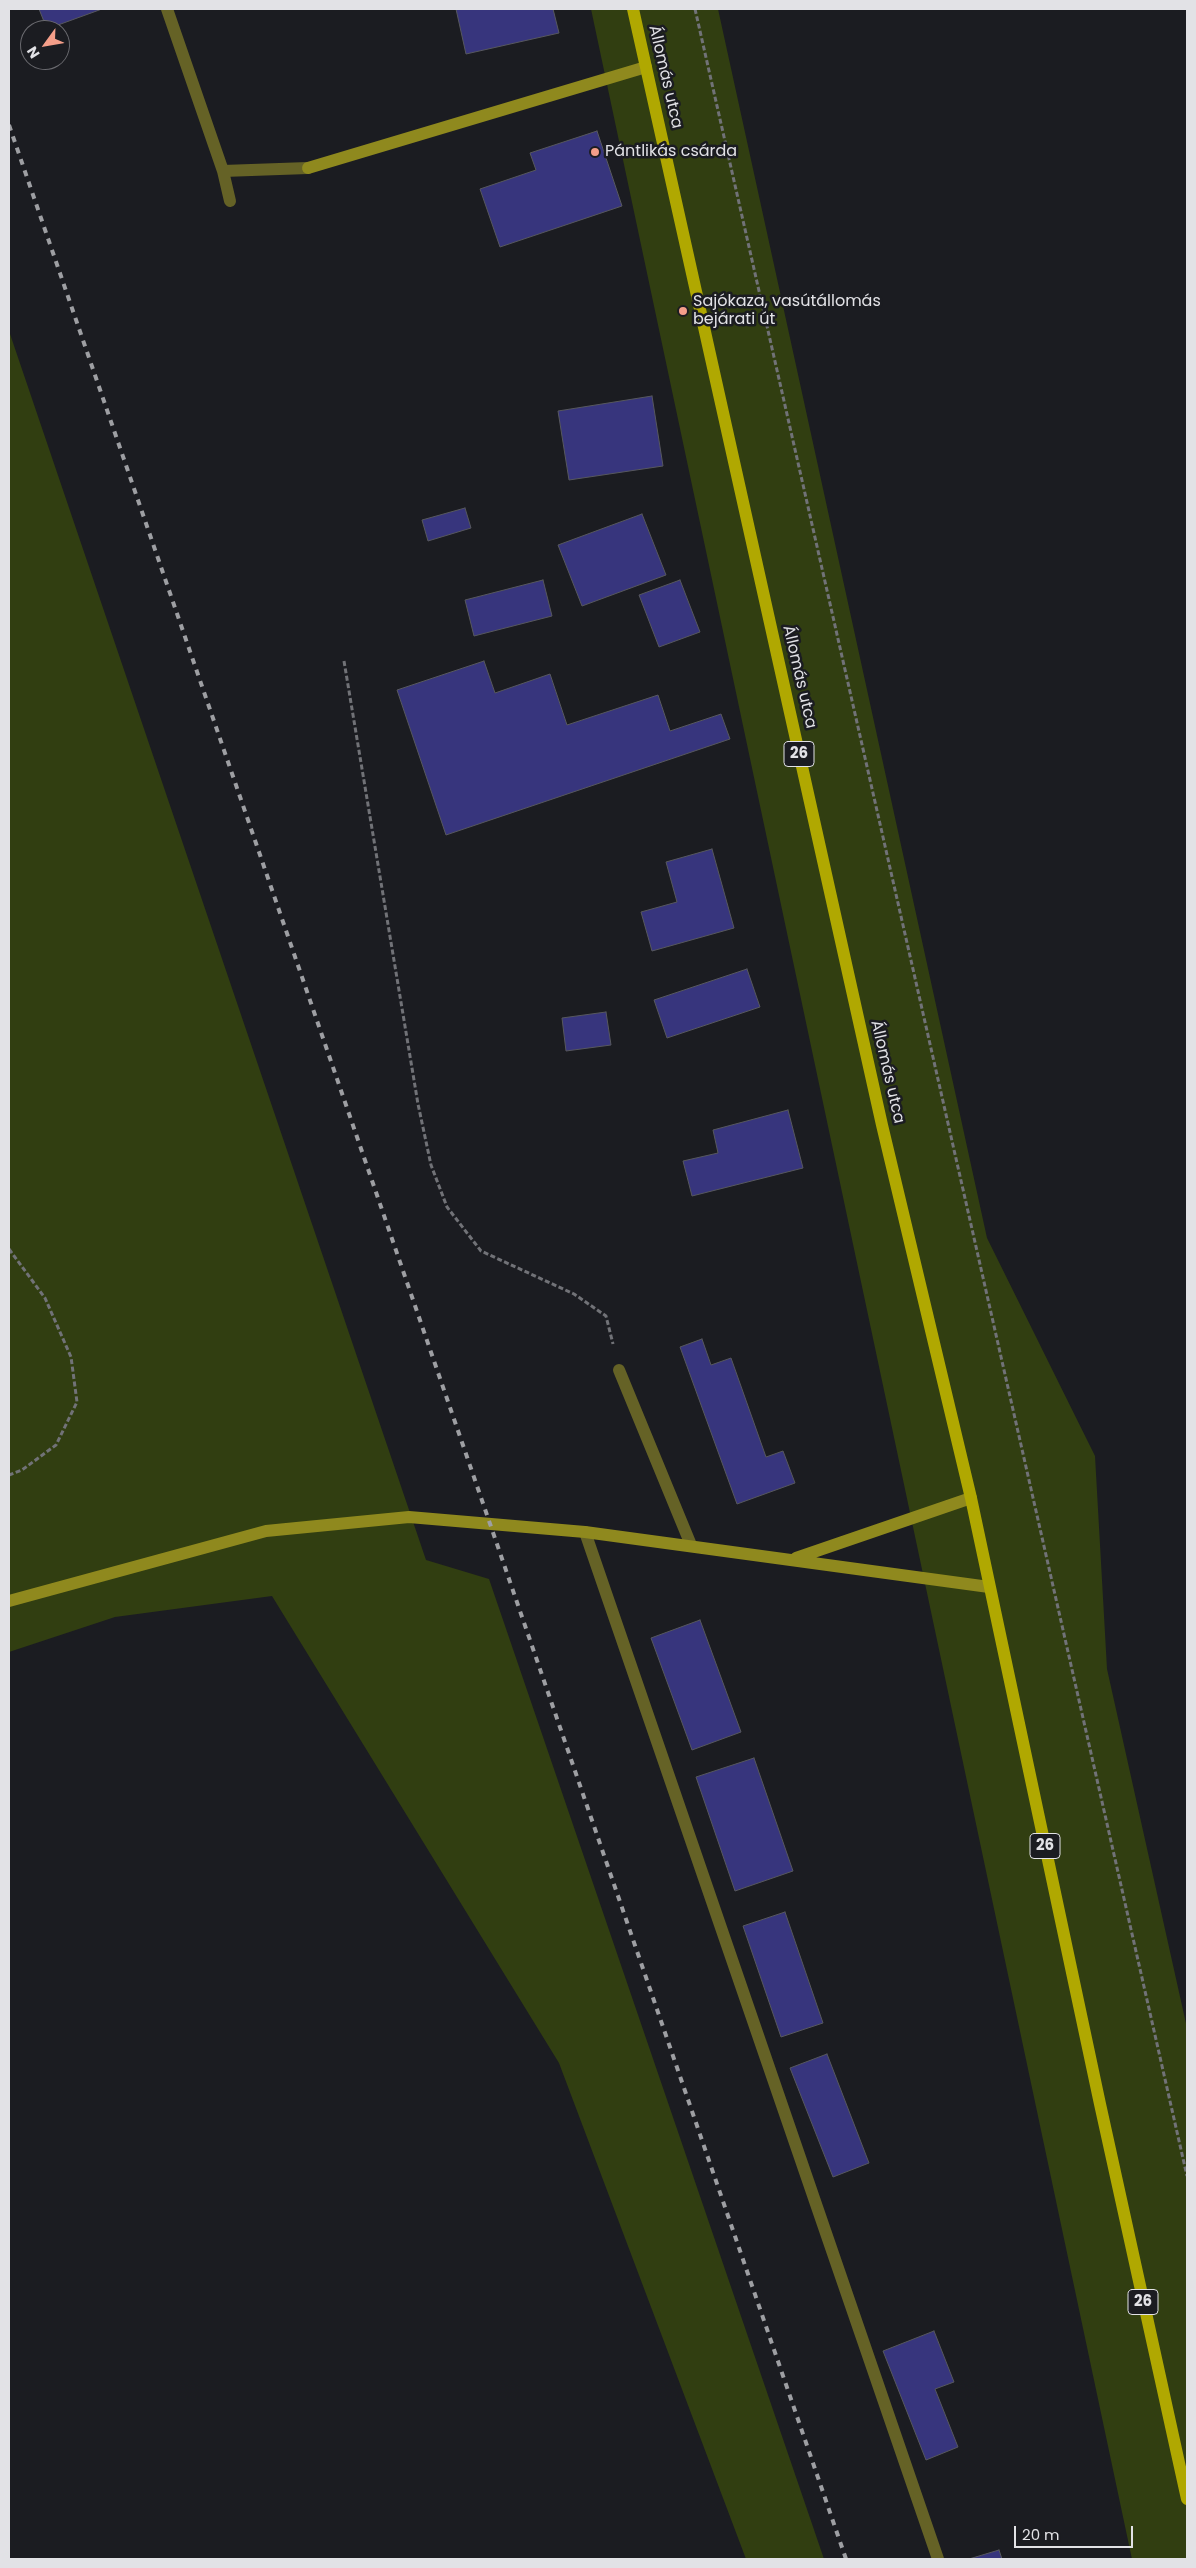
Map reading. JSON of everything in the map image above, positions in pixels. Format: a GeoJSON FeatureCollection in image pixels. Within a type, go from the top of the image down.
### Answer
{"type":"FeatureCollection","features":[{"type":"Feature","properties":{"kind":"main road","name":"Állomás utca"},"geometry":{"type":"LineString","coordinates":[[633,9],[880,1115],[971,1498]]}},
{"type":"Feature","properties":{"kind":"main road"},"geometry":{"type":"LineString","coordinates":[[308,168],[646,67]]}},
{"type":"Feature","properties":{"kind":"main road"},"geometry":{"type":"LineString","coordinates":[[792,1559],[971,1498]]}},
{"type":"Feature","properties":{"kind":"main road","name":"26"},"geometry":{"type":"LineString","coordinates":[[971,1498],[1100,2104],[1187,2499]]}},
{"type":"Feature","properties":{"kind":"main road"},"geometry":{"type":"LineString","coordinates":[[9,1601],[266,1531],[409,1517],[586,1532],[792,1559],[990,1588]]}},
{"type":"Feature","properties":{"kind":"street"},"geometry":{"type":"LineString","coordinates":[[167,9],[223,171],[230,201]]}},
{"type":"Feature","properties":{"kind":"street"},"geometry":{"type":"LineString","coordinates":[[223,171],[308,168]]}},
{"type":"Feature","properties":{"kind":"street"},"geometry":{"type":"LineString","coordinates":[[619,1370],[691,1545]]}},
{"type":"Feature","properties":{"kind":"street"},"geometry":{"type":"LineString","coordinates":[[586,1532],[938,2559]]}},
{"type":"Feature","properties":{"kind":"path"},"geometry":{"type":"LineString","coordinates":[[695,9],[1187,2176]]}},
{"type":"Feature","properties":{"kind":"path"},"geometry":{"type":"LineString","coordinates":[[344,661],[418,1104],[431,1164],[447,1207],[481,1251],[574,1294],[606,1316],[619,1370]]}},
{"type":"Feature","properties":{"kind":"path"},"geometry":{"type":"LineString","coordinates":[[9,1249],[49,1306],[71,1357],[77,1402],[56,1445],[22,1470],[9,1475]]}},
{"type":"Feature","properties":{"kind":"green space"},"geometry":{"type":"Polygon","coordinates":[[[591,9],[718,9],[987,1238],[1095,1456],[1107,1669],[1187,2028],[1187,2559],[1132,2559],[591,9]]]}},
{"type":"Feature","properties":{"kind":"green space"},"geometry":{"type":"Polygon","coordinates":[[[9,331],[426,1560],[489,1579],[824,2559],[746,2559],[559,2063],[272,1596],[115,1617],[9,1652],[9,331]]]}},
{"type":"Feature","properties":{"kind":"building"},"geometry":{"type":"Polygon","coordinates":[[[39,9],[102,9],[70,21],[43,20],[39,9]]]}},
{"type":"Feature","properties":{"kind":"building"},"geometry":{"type":"Polygon","coordinates":[[[456,9],[553,9],[559,33],[466,54],[456,9]]]}},
{"type":"Feature","properties":{"kind":"building"},"geometry":{"type":"Polygon","coordinates":[[[597,131],[622,206],[500,247],[480,189],[536,170],[530,153],[597,131]]]}},
{"type":"Feature","properties":{"kind":"building"},"geometry":{"type":"Polygon","coordinates":[[[652,396],[663,466],[569,480],[558,411],[652,396]]]}},
{"type":"Feature","properties":{"kind":"building"},"geometry":{"type":"Polygon","coordinates":[[[465,508],[471,528],[428,541],[422,520],[465,508]]]}},
{"type":"Feature","properties":{"kind":"building"},"geometry":{"type":"Polygon","coordinates":[[[642,514],[666,575],[582,606],[558,545],[642,514]]]}},
{"type":"Feature","properties":{"kind":"building"},"geometry":{"type":"Polygon","coordinates":[[[543,580],[552,616],[474,636],[465,600],[543,580]]]}},
{"type":"Feature","properties":{"kind":"building"},"geometry":{"type":"Polygon","coordinates":[[[680,580],[700,632],[659,647],[639,595],[680,580]]]}},
{"type":"Feature","properties":{"kind":"building"},"geometry":{"type":"Polygon","coordinates":[[[484,661],[495,693],[550,674],[567,725],[658,695],[670,731],[721,714],[730,739],[446,835],[397,690],[484,661]]]}},
{"type":"Feature","properties":{"kind":"building"},"geometry":{"type":"Polygon","coordinates":[[[712,849],[734,928],[652,951],[641,912],[677,902],[666,862],[712,849]]]}},
{"type":"Feature","properties":{"kind":"building"},"geometry":{"type":"Polygon","coordinates":[[[747,969],[760,1007],[667,1038],[654,1000],[747,969]]]}},
{"type":"Feature","properties":{"kind":"building"},"geometry":{"type":"Polygon","coordinates":[[[606,1012],[611,1045],[566,1051],[562,1018],[606,1012]]]}},
{"type":"Feature","properties":{"kind":"building"},"geometry":{"type":"Polygon","coordinates":[[[788,1110],[803,1168],[692,1196],[683,1161],[718,1153],[713,1130],[788,1110]]]}},
{"type":"Feature","properties":{"kind":"building"},"geometry":{"type":"Polygon","coordinates":[[[702,1339],[711,1365],[731,1358],[766,1457],[783,1451],[795,1483],[737,1504],[680,1347],[702,1339]]]}},
{"type":"Feature","properties":{"kind":"building"},"geometry":{"type":"Polygon","coordinates":[[[700,1620],[741,1732],[692,1750],[651,1638],[700,1620]]]}},
{"type":"Feature","properties":{"kind":"building"},"geometry":{"type":"Polygon","coordinates":[[[754,1758],[793,1871],[735,1891],[696,1777],[754,1758]]]}},
{"type":"Feature","properties":{"kind":"building"},"geometry":{"type":"Polygon","coordinates":[[[785,1912],[823,2023],[781,2037],[743,1926],[785,1912]]]}},
{"type":"Feature","properties":{"kind":"building"},"geometry":{"type":"Polygon","coordinates":[[[827,2054],[869,2163],[833,2177],[790,2068],[827,2054]]]}},
{"type":"Feature","properties":{"kind":"building"},"geometry":{"type":"Polygon","coordinates":[[[934,2331],[954,2382],[935,2389],[958,2447],[926,2460],[883,2351],[934,2331]]]}},
{"type":"Feature","properties":{"kind":"building"},"geometry":{"type":"Polygon","coordinates":[[[999,2550],[1002,2559],[969,2559],[999,2550]]]}},
{"type":"Feature","properties":{"kind":"railway"},"geometry":{"type":"LineString","coordinates":[[9,125],[846,2559]]}},
{"type":"Feature","properties":{"kind":"place","name":"Pántlikás csárda"},"geometry":{"type":"Point","coordinates":[595,152]}},
{"type":"Feature","properties":{"kind":"place","name":"Sajókaza, vasútállomás bejárati út"},"geometry":{"type":"Point","coordinates":[683,311]}}]}
